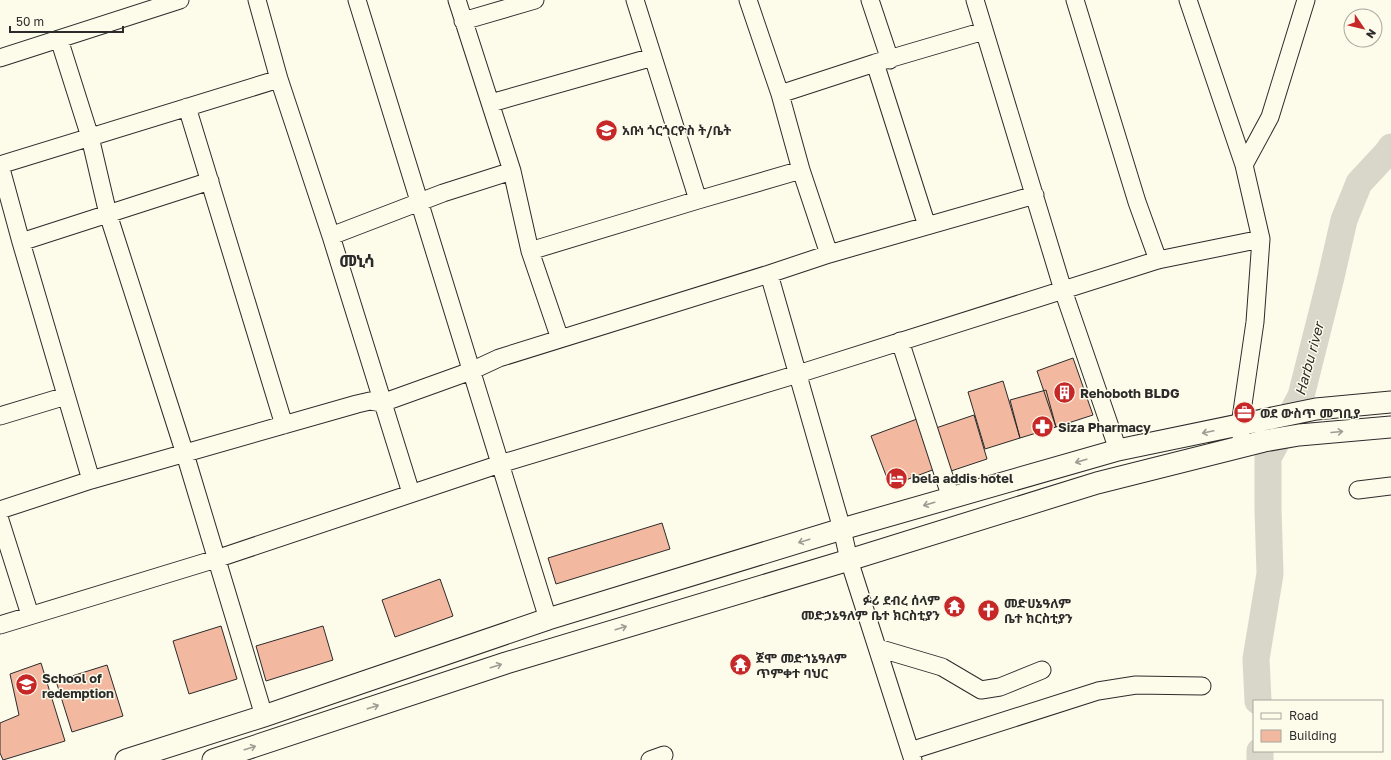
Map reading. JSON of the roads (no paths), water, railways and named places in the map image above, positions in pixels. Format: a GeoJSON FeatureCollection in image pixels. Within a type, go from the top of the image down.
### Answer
{"type":"FeatureCollection","features":[{"type":"Feature","properties":{"kind":"main road"},"geometry":{"type":"LineString","coordinates":[[126,760],[264,716],[548,619],[842,529],[1118,450],[1316,408],[1391,402]]}},
{"type":"Feature","properties":{"kind":"main road"},"geometry":{"type":"LineString","coordinates":[[213,760],[506,663],[849,560],[1097,482],[1264,441],[1299,436],[1391,428]]}},
{"type":"Feature","properties":{"kind":"street"},"geometry":{"type":"LineString","coordinates":[[1,55],[59,39],[178,0]]}},
{"type":"Feature","properties":{"kind":"street"},"geometry":{"type":"LineString","coordinates":[[257,0],[279,79],[330,236],[410,493]]}},
{"type":"Feature","properties":{"kind":"street"},"geometry":{"type":"LineString","coordinates":[[357,0],[548,619]]}},
{"type":"Feature","properties":{"kind":"street"},"geometry":{"type":"LineString","coordinates":[[457,0],[512,171],[530,251],[560,339]]}},
{"type":"Feature","properties":{"kind":"street"},"geometry":{"type":"LineString","coordinates":[[463,21],[534,0]]}},
{"type":"Feature","properties":{"kind":"street"},"geometry":{"type":"LineString","coordinates":[[635,0],[698,200]]}},
{"type":"Feature","properties":{"kind":"street"},"geometry":{"type":"LineString","coordinates":[[748,0],[780,94],[801,170],[829,254]]}},
{"type":"Feature","properties":{"kind":"street"},"geometry":{"type":"LineString","coordinates":[[870,0],[882,61],[927,226]]}},
{"type":"Feature","properties":{"kind":"street"},"geometry":{"type":"LineString","coordinates":[[975,0],[1063,290],[1118,450]]}},
{"type":"Feature","properties":{"kind":"street"},"geometry":{"type":"LineString","coordinates":[[1075,0],[1137,202],[1158,260]]}},
{"type":"Feature","properties":{"kind":"street"},"geometry":{"type":"LineString","coordinates":[[1188,0],[1244,165],[1261,239],[1255,322],[1240,425],[1242,446]]}},
{"type":"Feature","properties":{"kind":"street"},"geometry":{"type":"LineString","coordinates":[[1244,165],[1270,117],[1306,0]]}},
{"type":"Feature","properties":{"kind":"street"},"geometry":{"type":"LineString","coordinates":[[780,94],[882,61],[984,31]]}},
{"type":"Feature","properties":{"kind":"street"},"geometry":{"type":"LineString","coordinates":[[59,39],[90,137],[108,214],[184,454],[264,716]]}},
{"type":"Feature","properties":{"kind":"street"},"geometry":{"type":"LineString","coordinates":[[491,103],[653,57]]}},
{"type":"Feature","properties":{"kind":"street"},"geometry":{"type":"LineString","coordinates":[[91,480],[0,165],[279,79]]}},
{"type":"Feature","properties":{"kind":"street"},"geometry":{"type":"LineString","coordinates":[[187,107],[284,425]]}},
{"type":"Feature","properties":{"kind":"street"},"geometry":{"type":"LineString","coordinates":[[530,251],[801,170]]}},
{"type":"Feature","properties":{"kind":"street"},"geometry":{"type":"LineString","coordinates":[[330,236],[443,193],[512,171]]}},
{"type":"Feature","properties":{"kind":"street"},"geometry":{"type":"LineString","coordinates":[[21,242],[210,181]]}},
{"type":"Feature","properties":{"kind":"street"},"geometry":{"type":"LineString","coordinates":[[0,510],[91,480],[357,404],[370,401],[382,403],[471,371],[499,358],[829,254],[1035,195]]}},
{"type":"Feature","properties":{"kind":"street"},"geometry":{"type":"LineString","coordinates":[[0,625],[216,558],[500,464],[798,374],[1158,260],[1261,239]]}},
{"type":"Feature","properties":{"kind":"street"},"geometry":{"type":"LineString","coordinates":[[769,274],[842,529],[849,560],[912,755],[1098,692],[1136,685],[1202,686]]}},
{"type":"Feature","properties":{"kind":"street"},"geometry":{"type":"LineString","coordinates":[[900,341],[951,498]]}},
{"type":"Feature","properties":{"kind":"street"},"geometry":{"type":"LineString","coordinates":[[0,416],[66,396]]}},
{"type":"Feature","properties":{"kind":"street"},"geometry":{"type":"LineString","coordinates":[[1358,490],[1391,486]]}},
{"type":"Feature","properties":{"kind":"street"},"geometry":{"type":"LineString","coordinates":[[0,520],[30,615]]}},
{"type":"Feature","properties":{"kind":"street"},"geometry":{"type":"LineString","coordinates":[[878,648],[942,667],[981,690],[1000,687],[1042,670]]}},
{"type":"Feature","properties":{"kind":"waterway","name":"Harbu river"},"geometry":{"type":"LineString","coordinates":[[1258,700],[1256,659],[1270,574],[1268,458],[1301,396],[1344,220],[1359,183],[1391,147]]}},
{"type":"Feature","properties":{"kind":"waterway","name":"Harbu river"},"geometry":{"type":"LineString","coordinates":[[1260,752],[1260,760]]}},
{"type":"Feature","properties":{"kind":"place","name":"አቡነ ጎርጎርዮስ ት/ቤት"},"geometry":{"type":"Point","coordinates":[607,130]}},
{"type":"Feature","properties":{"kind":"place","name":"Rehoboth BLDG"},"geometry":{"type":"Point","coordinates":[1065,393]}},
{"type":"Feature","properties":{"kind":"place","name":"ወደ ውስጥ መግቢያ"},"geometry":{"type":"Point","coordinates":[1245,413]}},
{"type":"Feature","properties":{"kind":"place","name":"Siza Pharmacy"},"geometry":{"type":"Point","coordinates":[1043,427]}},
{"type":"Feature","properties":{"kind":"place","name":"bela addis hotel"},"geometry":{"type":"Point","coordinates":[896,478]}},
{"type":"Feature","properties":{"kind":"place","name":"ፉሪ ደብረ ሰላም መድኃኔዓለም ቤተ ክርስቲያን"},"geometry":{"type":"Point","coordinates":[955,607]}},
{"type":"Feature","properties":{"kind":"place","name":"መድሀኔዓለም ቤተ ክርስቲያን"},"geometry":{"type":"Point","coordinates":[988,610]}},
{"type":"Feature","properties":{"kind":"place","name":"ጀሞ መድኀኔዓለም ጥምቀተ ባህር"},"geometry":{"type":"Point","coordinates":[740,665]}},
{"type":"Feature","properties":{"kind":"place","name":"School of redemption"},"geometry":{"type":"Point","coordinates":[27,685]}},
{"type":"Feature","properties":{"kind":"district","name":"መኒሳ"},"geometry":{"type":"Point","coordinates":[357,260]}}]}
